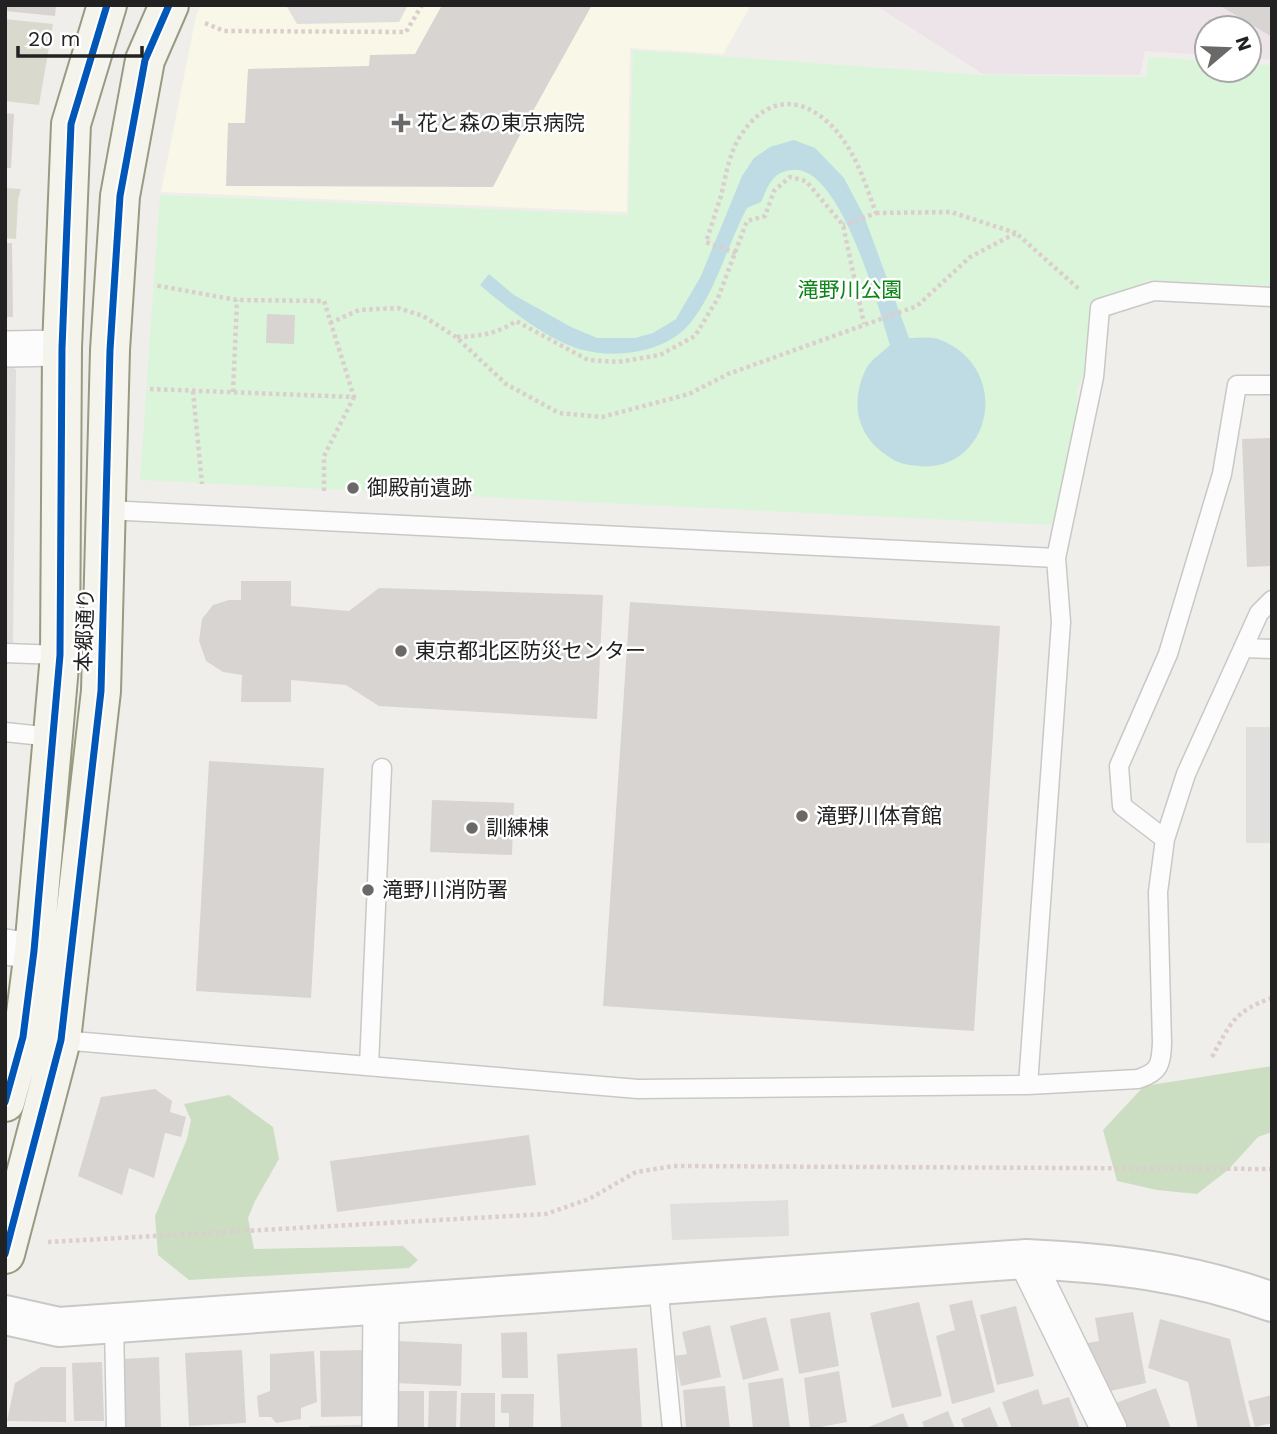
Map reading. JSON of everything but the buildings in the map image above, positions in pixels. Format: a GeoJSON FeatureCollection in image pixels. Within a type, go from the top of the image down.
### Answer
{"type":"FeatureCollection","features":[{"type":"Feature","properties":{"kind":"main road","name":"本郷通り"},"geometry":{"type":"LineString","coordinates":[[5,1102],[23,1037],[19,949],[52,737],[60,655],[62,348],[71,124],[107,5]]}},
{"type":"Feature","properties":{"kind":"main road","name":"本郷通り"},"geometry":{"type":"LineString","coordinates":[[23,1248],[61,1040],[101,691],[110,350],[120,196],[145,60],[185,14]]}},
{"type":"Feature","properties":{"kind":"street"},"geometry":{"type":"LineString","coordinates":[[5,349],[62,348]]}},
{"type":"Feature","properties":{"kind":"street"},"geometry":{"type":"LineString","coordinates":[[1026,1259],[1109,1429]]}},
{"type":"Feature","properties":{"kind":"street"},"geometry":{"type":"LineString","coordinates":[[5,1315],[59,1328],[1026,1259],[1086,1261],[1168,1272],[1236,1289],[1272,1302]]}},
{"type":"Feature","properties":{"kind":"street"},"geometry":{"type":"LineString","coordinates":[[380,1429],[381,1304]]}},
{"type":"Feature","properties":{"kind":"lane"},"geometry":{"type":"LineString","coordinates":[[1028,1085],[1061,622],[1056,558],[1094,377],[1100,308],[1154,291],[1272,297]]}},
{"type":"Feature","properties":{"kind":"lane"},"geometry":{"type":"LineString","coordinates":[[1165,839],[1122,806],[1119,766],[1168,654],[1222,474],[1237,385],[1272,386]]}},
{"type":"Feature","properties":{"kind":"lane"},"geometry":{"type":"LineString","coordinates":[[107,510],[1056,558]]}},
{"type":"Feature","properties":{"kind":"lane"},"geometry":{"type":"LineString","coordinates":[[61,1040],[638,1089],[1028,1085],[1138,1079],[1152,1075],[1161,1062],[1158,892],[1165,839],[1186,774],[1259,613],[1272,600]]}},
{"type":"Feature","properties":{"kind":"lane"},"geometry":{"type":"LineString","coordinates":[[1243,648],[1272,649]]}},
{"type":"Feature","properties":{"kind":"lane"},"geometry":{"type":"LineString","coordinates":[[5,653],[60,655]]}},
{"type":"Feature","properties":{"kind":"lane"},"geometry":{"type":"LineString","coordinates":[[5,732],[52,737]]}},
{"type":"Feature","properties":{"kind":"lane"},"geometry":{"type":"LineString","coordinates":[[369,1066],[382,768]]}},
{"type":"Feature","properties":{"kind":"lane"},"geometry":{"type":"LineString","coordinates":[[658,1284],[672,1429]]}},
{"type":"Feature","properties":{"kind":"lane"},"geometry":{"type":"LineString","coordinates":[[114,1322],[116,1429]]}},
{"type":"Feature","properties":{"kind":"path"},"geometry":{"type":"LineString","coordinates":[[185,14],[224,31],[406,32],[422,5]]}},
{"type":"Feature","properties":{"kind":"path"},"geometry":{"type":"LineString","coordinates":[[736,253],[706,242],[729,162],[741,135],[761,112],[779,102],[802,106],[833,125],[852,154],[876,214]]}},
{"type":"Feature","properties":{"kind":"path"},"geometry":{"type":"LineString","coordinates":[[456,337],[484,336],[501,331],[516,321],[588,360],[618,362],[660,355],[695,336],[718,298],[747,220],[765,216],[774,191],[790,177],[806,181],[844,225],[864,324]]}},
{"type":"Feature","properties":{"kind":"path"},"geometry":{"type":"LineString","coordinates":[[844,225],[876,214],[951,212],[1016,233],[1100,308]]}},
{"type":"Feature","properties":{"kind":"path"},"geometry":{"type":"LineString","coordinates":[[330,323],[359,310],[398,308],[423,316],[456,337],[506,384],[559,413],[602,417],[689,394],[728,374],[917,306],[970,257],[1016,233]]}},
{"type":"Feature","properties":{"kind":"path"},"geometry":{"type":"LineString","coordinates":[[147,284],[237,300],[324,301],[354,397],[324,456],[324,521]]}},
{"type":"Feature","properties":{"kind":"path"},"geometry":{"type":"LineString","coordinates":[[233,392],[237,300]]}},
{"type":"Feature","properties":{"kind":"path"},"geometry":{"type":"LineString","coordinates":[[138,388],[354,397]]}},
{"type":"Feature","properties":{"kind":"path"},"geometry":{"type":"LineString","coordinates":[[193,391],[205,515]]}},
{"type":"Feature","properties":{"kind":"path"},"geometry":{"type":"LineString","coordinates":[[1212,1057],[1232,1020],[1253,1005],[1272,998]]}},
{"type":"Feature","properties":{"kind":"path"},"geometry":{"type":"LineString","coordinates":[[23,1248],[546,1214],[589,1199],[636,1172],[674,1166],[1272,1169]]}},
{"type":"Feature","properties":{"kind":"shaded area","name":"花と森の東京病院"},"geometry":{"type":"Polygon","coordinates":[[[201,5],[751,5],[723,54],[630,48],[627,212],[161,192],[196,16],[201,5]]]}},
{"type":"Feature","properties":{"kind":"shaded area"},"geometry":{"type":"Polygon","coordinates":[[[286,5],[408,5],[399,22],[297,24],[286,5]]]}},
{"type":"Feature","properties":{"kind":"shaded area"},"geometry":{"type":"Polygon","coordinates":[[[875,5],[1272,5],[1272,60],[1263,59],[1263,14],[1193,14],[1193,54],[1145,51],[1140,75],[983,74],[875,5]]]}},
{"type":"Feature","properties":{"kind":"shaded area"},"geometry":{"type":"Polygon","coordinates":[[[5,19],[53,24],[39,105],[5,101],[5,19]]]}},
{"type":"Feature","properties":{"kind":"shaded area"},"geometry":{"type":"Polygon","coordinates":[[[5,188],[21,189],[16,239],[5,238],[5,188]]]}},
{"type":"Feature","properties":{"kind":"shaded area"},"geometry":{"type":"Polygon","coordinates":[[[5,364],[10,364],[16,370],[13,643],[5,643],[5,364]]]}},
{"type":"Feature","properties":{"kind":"shaded area"},"geometry":{"type":"Polygon","coordinates":[[[1246,727],[1272,727],[1272,843],[1246,843],[1246,727]]]}},
{"type":"Feature","properties":{"kind":"shaded area"},"geometry":{"type":"Polygon","coordinates":[[[788,1200],[789,1236],[672,1240],[670,1204],[788,1200]]]}},
{"type":"Feature","properties":{"kind":"green space","name":"滝野川公園"},"geometry":{"type":"Polygon","coordinates":[[[633,50],[980,75],[1147,77],[1148,57],[1193,60],[1193,84],[1263,84],[1263,65],[1272,65],[1272,286],[1147,280],[1131,289],[1110,320],[1077,389],[1073,526],[140,480],[160,195],[628,215],[633,50]]]}},
{"type":"Feature","properties":{"kind":"green space"},"geometry":{"type":"Polygon","coordinates":[[[1272,1066],[1272,1132],[1258,1137],[1228,1170],[1197,1194],[1157,1190],[1117,1181],[1103,1130],[1144,1086],[1272,1066]]]}},
{"type":"Feature","properties":{"kind":"green space"},"geometry":{"type":"Polygon","coordinates":[[[229,1095],[273,1127],[279,1159],[248,1218],[254,1249],[403,1246],[418,1260],[409,1268],[189,1280],[158,1255],[155,1216],[187,1139],[191,1120],[184,1104],[229,1095]]]}},
{"type":"Feature","properties":{"kind":"water"},"geometry":{"type":"Polygon","coordinates":[[[794,140],[815,148],[844,178],[864,216],[909,338],[941,340],[964,355],[979,374],[985,396],[984,418],[976,438],[962,454],[942,464],[918,466],[895,461],[878,448],[863,430],[858,410],[861,381],[869,364],[890,345],[855,241],[826,189],[810,174],[792,170],[779,173],[775,177],[761,202],[747,208],[715,282],[691,322],[669,340],[642,351],[611,354],[571,346],[529,323],[480,285],[489,274],[514,295],[571,327],[597,338],[635,338],[653,333],[676,319],[701,276],[742,176],[754,158],[770,147],[794,140]]]}},
{"type":"Feature","properties":{"kind":"cycle path"},"geometry":{"type":"LineString","coordinates":[[5,1102],[23,1037],[34,951],[60,655],[62,348],[71,124],[107,5]]}},
{"type":"Feature","properties":{"kind":"cycle path"},"geometry":{"type":"LineString","coordinates":[[5,1254],[61,1040],[101,691],[110,350],[120,196],[145,60],[169,5]]}},
{"type":"Feature","properties":{"kind":"place","name":"花と森の東京病院"},"geometry":{"type":"Point","coordinates":[401,123]}},
{"type":"Feature","properties":{"kind":"place","name":"御殿前遺跡"},"geometry":{"type":"Point","coordinates":[353,488]}},
{"type":"Feature","properties":{"kind":"place","name":"東京都北区防災センター"},"geometry":{"type":"Point","coordinates":[401,651]}},
{"type":"Feature","properties":{"kind":"place","name":"滝野川体育館"},"geometry":{"type":"Point","coordinates":[802,816]}},
{"type":"Feature","properties":{"kind":"place","name":"訓練棟"},"geometry":{"type":"Point","coordinates":[472,828]}},
{"type":"Feature","properties":{"kind":"place","name":"滝野川消防署"},"geometry":{"type":"Point","coordinates":[368,890]}}]}
